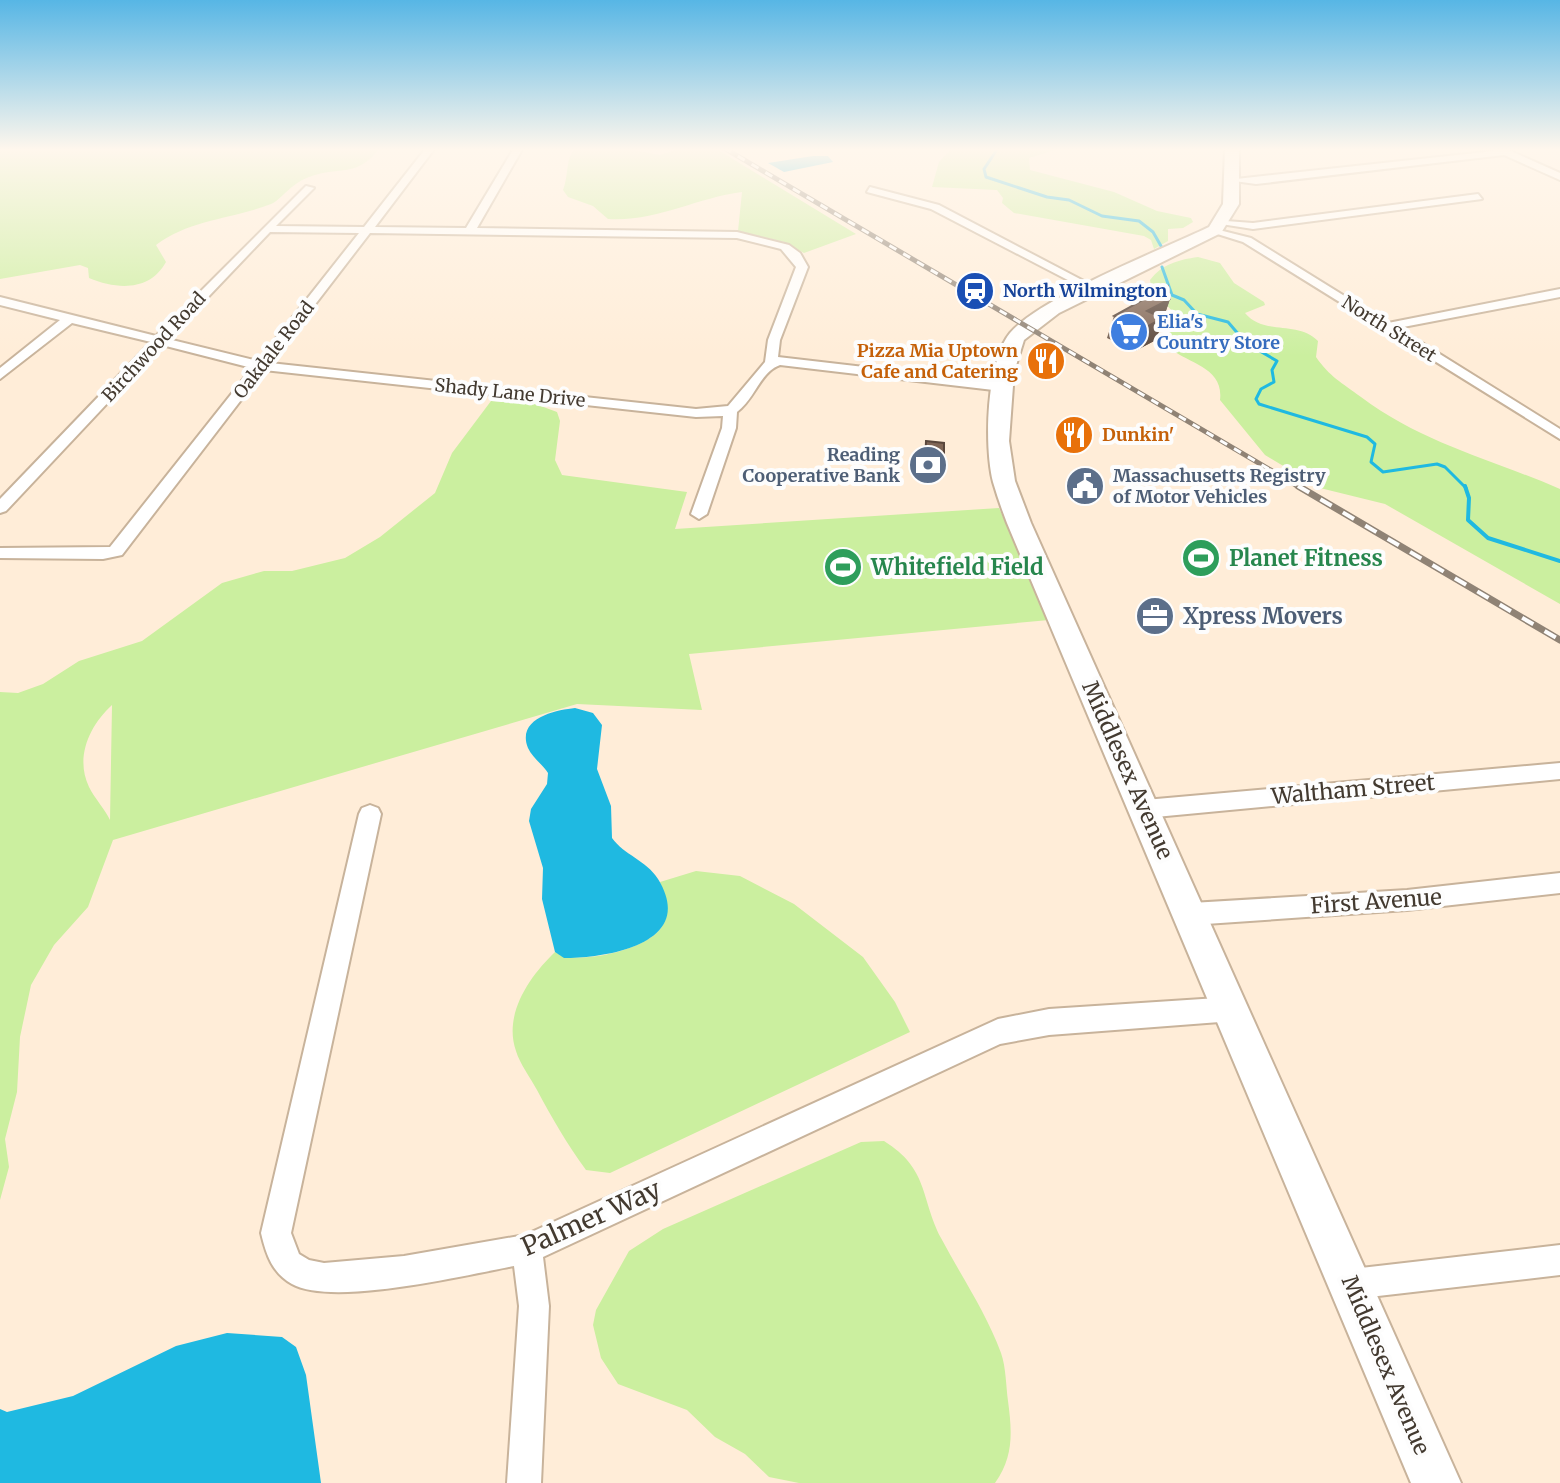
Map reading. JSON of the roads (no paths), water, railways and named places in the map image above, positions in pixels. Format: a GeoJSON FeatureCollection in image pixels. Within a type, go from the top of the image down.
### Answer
{"type":"FeatureCollection","features":[{"type":"Feature","properties":{"kind":"main road"},"geometry":{"type":"LineString","coordinates":[[1219,227],[1224,217]]}},
{"type":"Feature","properties":{"kind":"main road","name":"Middlesex Avenue"},"geometry":{"type":"LineString","coordinates":[[1219,227],[1043,315],[1016,337],[1006,359],[998,453],[1007,490],[1436,1483]]}},
{"type":"Feature","properties":{"kind":"street","name":"Birchwood Road"},"geometry":{"type":"LineString","coordinates":[[0,508],[278,217]]}},
{"type":"Feature","properties":{"kind":"street","name":"Oakdale Road"},"geometry":{"type":"LineString","coordinates":[[0,553],[106,554],[116,551],[379,217]]}},
{"type":"Feature","properties":{"kind":"street"},"geometry":{"type":"LineString","coordinates":[[470,230],[478,217]]}},
{"type":"Feature","properties":{"kind":"street"},"geometry":{"type":"LineString","coordinates":[[955,217],[1093,289]]}},
{"type":"Feature","properties":{"kind":"street"},"geometry":{"type":"LineString","coordinates":[[1219,227],[1250,227],[1324,217]]}},
{"type":"Feature","properties":{"kind":"street","name":"North Street"},"geometry":{"type":"LineString","coordinates":[[1219,227],[1247,240],[1560,435]]}},
{"type":"Feature","properties":{"kind":"street"},"geometry":{"type":"LineString","coordinates":[[266,229],[731,234],[788,249],[800,259],[802,272],[774,340],[771,363]]}},
{"type":"Feature","properties":{"kind":"street"},"geometry":{"type":"LineString","coordinates":[[1386,327],[1560,293]]}},
{"type":"Feature","properties":{"kind":"street","name":"Shady Lane Drive"},"geometry":{"type":"LineString","coordinates":[[0,301],[262,366],[696,413],[730,411]]}},
{"type":"Feature","properties":{"kind":"street"},"geometry":{"type":"LineString","coordinates":[[0,375],[54,328],[70,319]]}},
{"type":"Feature","properties":{"kind":"street"},"geometry":{"type":"LineString","coordinates":[[699,514],[729,428],[730,411],[742,403],[763,368],[771,363],[788,361],[1002,387]]}},
{"type":"Feature","properties":{"kind":"street","name":"Waltham Street"},"geometry":{"type":"LineString","coordinates":[[1145,809],[1560,771]]}},
{"type":"Feature","properties":{"kind":"street","name":"Palmer Way"},"geometry":{"type":"LineString","coordinates":[[370,814],[276,1233],[280,1251],[295,1270],[324,1278],[404,1271],[527,1249],[988,1036],[1049,1022],[1233,1009]]}},
{"type":"Feature","properties":{"kind":"street","name":"First Avenue"},"geometry":{"type":"LineString","coordinates":[[1191,914],[1407,900],[1560,883]]}},
{"type":"Feature","properties":{"kind":"street"},"geometry":{"type":"LineString","coordinates":[[524,1483],[534,1306],[527,1249]]}},
{"type":"Feature","properties":{"kind":"street"},"geometry":{"type":"LineString","coordinates":[[1352,1284],[1560,1260]]}},
{"type":"Feature","properties":{"kind":"water"},"geometry":{"type":"Polygon","coordinates":[[[575,708],[593,713],[602,725],[597,769],[611,806],[612,838],[653,872],[667,901],[666,919],[657,933],[642,943],[602,955],[564,958],[555,952],[542,899],[543,868],[529,821],[531,809],[547,784],[548,773],[528,748],[526,738],[528,729],[540,718],[575,708]]]}},
{"type":"Feature","properties":{"kind":"water"},"geometry":{"type":"Polygon","coordinates":[[[227,1333],[282,1337],[296,1347],[306,1375],[321,1483],[0,1483],[0,1409],[7,1412],[73,1396],[176,1346],[227,1333]]]}},
{"type":"Feature","properties":{"kind":"waterway"},"geometry":{"type":"LineString","coordinates":[[1111,217],[1139,221],[1153,232],[1161,246]]}},
{"type":"Feature","properties":{"kind":"waterway"},"geometry":{"type":"LineString","coordinates":[[1162,267],[1172,295],[1184,300],[1197,314],[1228,322],[1246,343],[1277,361],[1272,370],[1274,382],[1261,389],[1256,399],[1259,404],[1367,437],[1375,444],[1371,462],[1383,472],[1437,464],[1445,467],[1466,488]]}},
{"type":"Feature","properties":{"kind":"waterway"},"geometry":{"type":"LineString","coordinates":[[1466,488],[1469,498],[1468,520],[1488,538],[1560,561]]}},
{"type":"Feature","properties":{"kind":"railway"},"geometry":{"type":"LineString","coordinates":[[841,217],[1301,488]]}},
{"type":"Feature","properties":{"kind":"railway"},"geometry":{"type":"LineString","coordinates":[[1298,486],[1560,640]]}},
{"type":"Feature","properties":{"kind":"place","name":"North Wilmington"},"geometry":{"type":"Point","coordinates":[975,291]}},
{"type":"Feature","properties":{"kind":"place","name":"Elia's Country Store"},"geometry":{"type":"Point","coordinates":[1129,332]}},
{"type":"Feature","properties":{"kind":"place","name":"Pizza Mia Uptown Cafe and Catering"},"geometry":{"type":"Point","coordinates":[1046,361]}},
{"type":"Feature","properties":{"kind":"place","name":"Dunkin'"},"geometry":{"type":"Point","coordinates":[1074,435]}},
{"type":"Feature","properties":{"kind":"place","name":"Reading Cooperative Bank"},"geometry":{"type":"Point","coordinates":[928,465]}},
{"type":"Feature","properties":{"kind":"place","name":"Massachusetts Registry of Motor Vehicles"},"geometry":{"type":"Point","coordinates":[1085,486]}},
{"type":"Feature","properties":{"kind":"place","name":"Planet Fitness"},"geometry":{"type":"Point","coordinates":[1201,558]}},
{"type":"Feature","properties":{"kind":"place","name":"Whitefield Field"},"geometry":{"type":"Point","coordinates":[843,567]}},
{"type":"Feature","properties":{"kind":"place","name":"Xpress Movers"},"geometry":{"type":"Point","coordinates":[1155,616]}}]}
